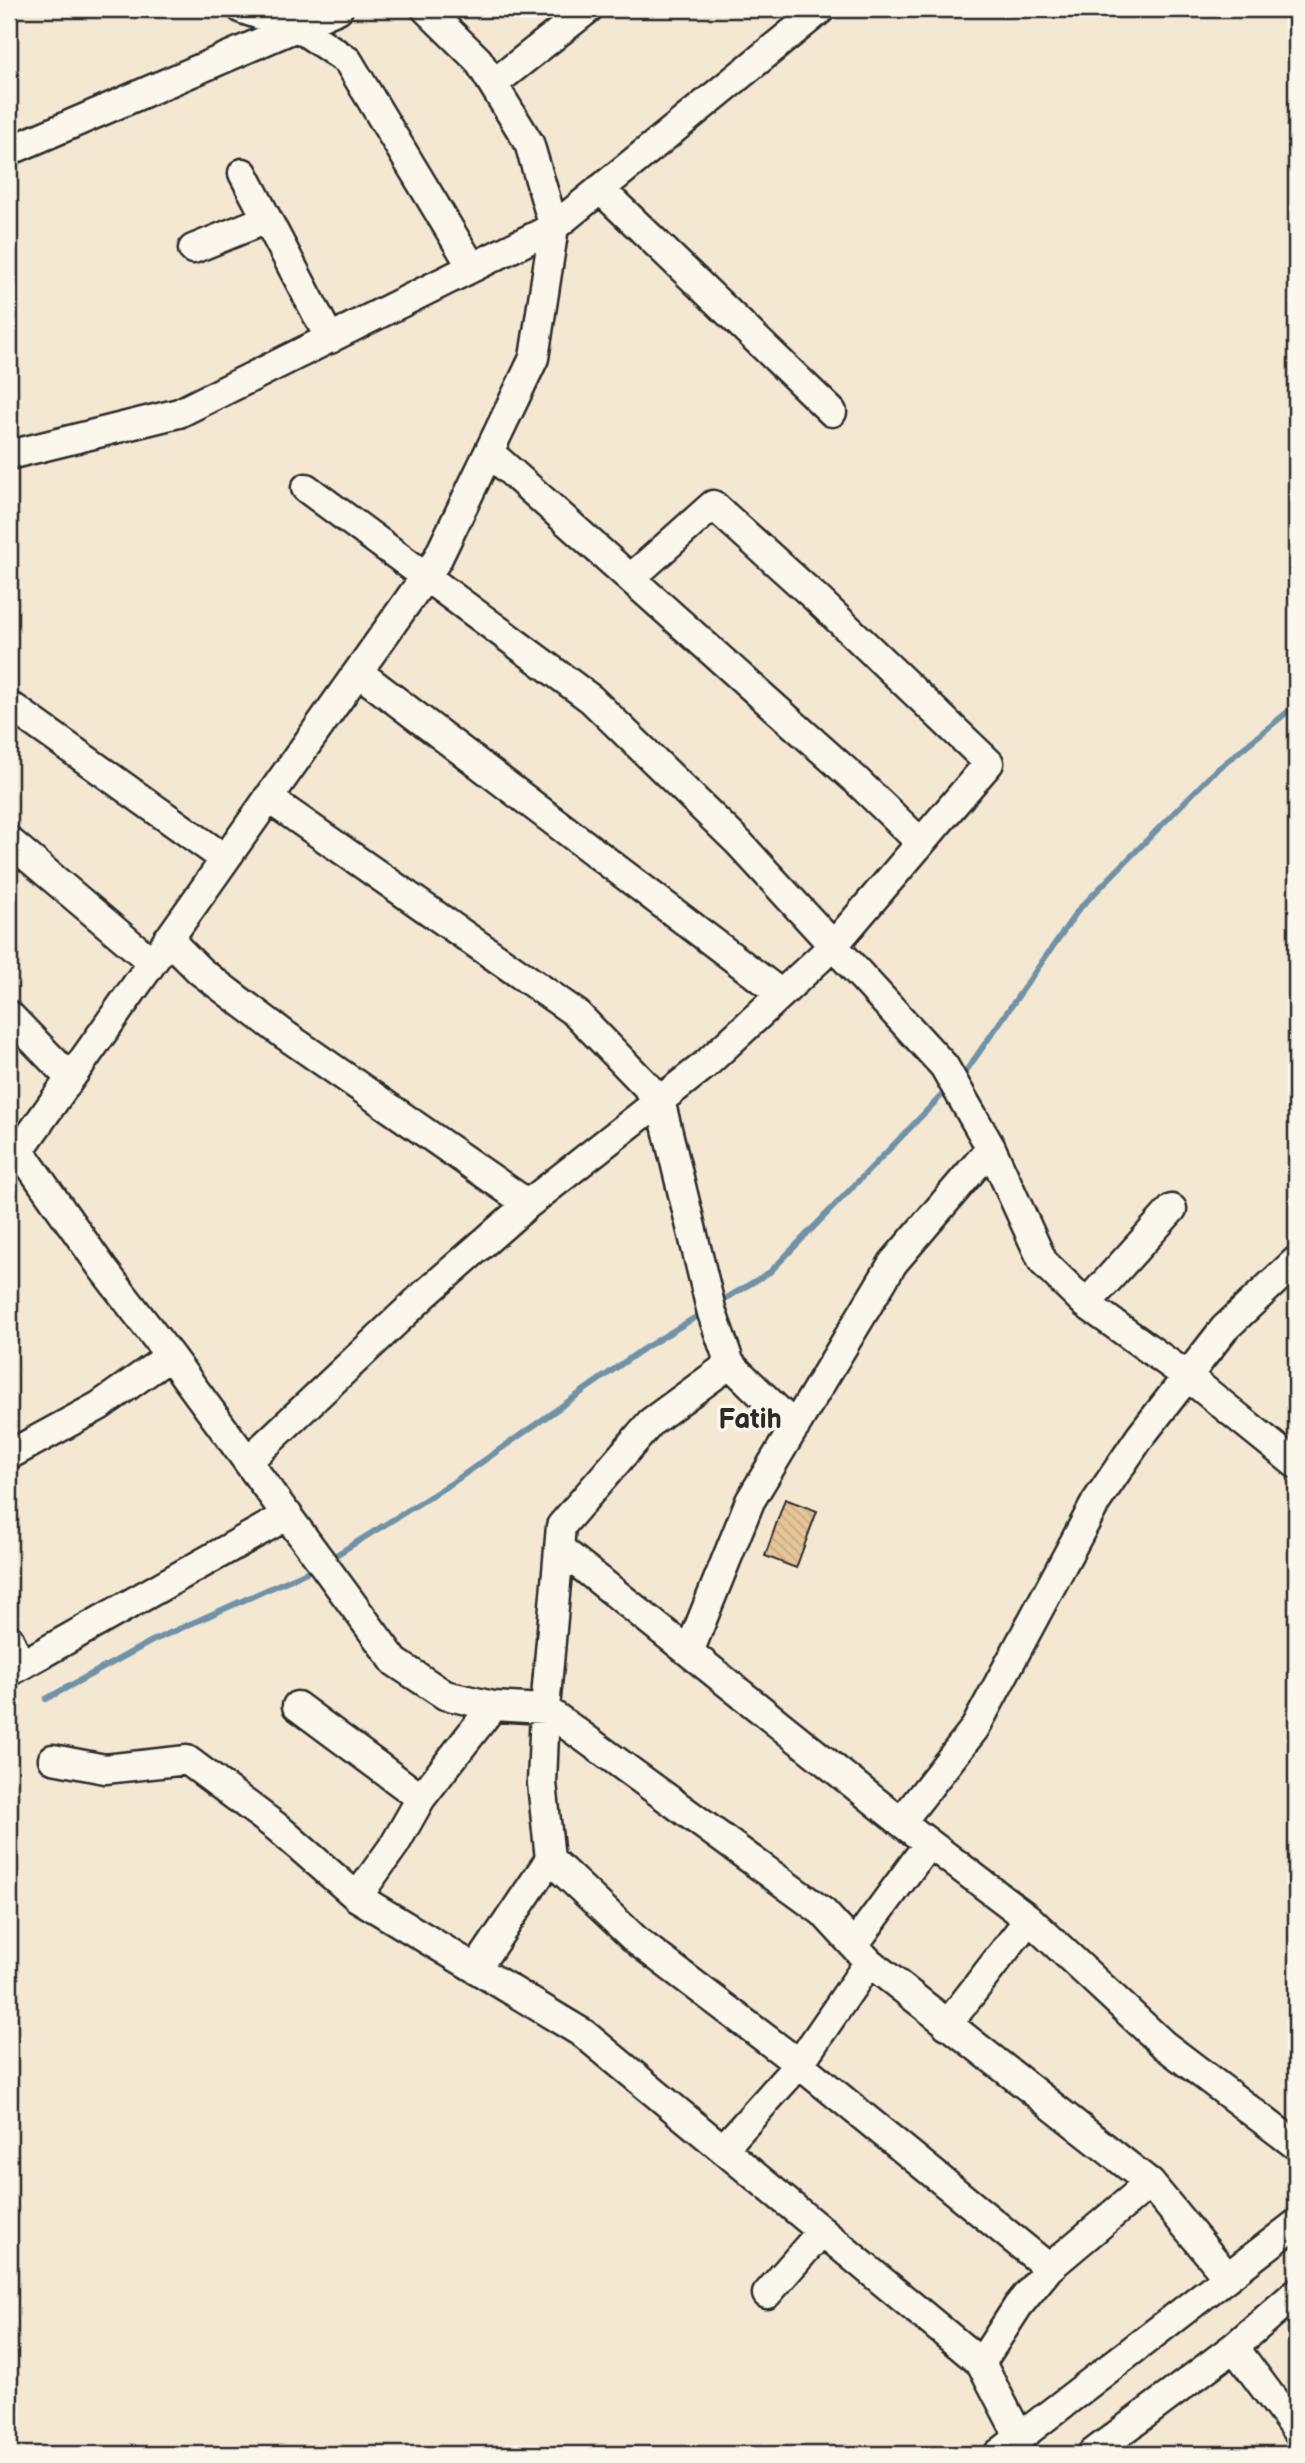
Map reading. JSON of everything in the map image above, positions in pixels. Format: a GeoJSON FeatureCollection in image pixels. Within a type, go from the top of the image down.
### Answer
{"type":"FeatureCollection","features":[{"type":"Feature","properties":{"kind":"street"},"geometry":{"type":"LineString","coordinates":[[242,9],[298,27],[348,61],[472,267]]}},
{"type":"Feature","properties":{"kind":"street"},"geometry":{"type":"LineString","coordinates":[[9,151],[338,9]]}},
{"type":"Feature","properties":{"kind":"street"},"geometry":{"type":"LineString","coordinates":[[426,9],[478,60],[529,143],[554,227],[534,358],[437,560],[14,1157],[170,1356],[395,1662],[445,1695],[493,1706],[545,1709],[822,1912],[861,1954],[947,2025],[1150,2183],[1227,2276]]}},
{"type":"Feature","properties":{"kind":"street"},"geometry":{"type":"LineString","coordinates":[[493,84],[588,9]]}},
{"type":"Feature","properties":{"kind":"street"},"geometry":{"type":"LineString","coordinates":[[9,455],[179,414],[554,227],[821,9]]}},
{"type":"Feature","properties":{"kind":"street"},"geometry":{"type":"LineString","coordinates":[[243,173],[330,338]]}},
{"type":"Feature","properties":{"kind":"street"},"geometry":{"type":"LineString","coordinates":[[600,189],[832,412]]}},
{"type":"Feature","properties":{"kind":"street"},"geometry":{"type":"LineString","coordinates":[[193,249],[267,219]]}},
{"type":"Feature","properties":{"kind":"street"},"geometry":{"type":"LineString","coordinates":[[489,452],[858,782],[921,843]]}},
{"type":"Feature","properties":{"kind":"street"},"geometry":{"type":"LineString","coordinates":[[306,488],[591,699],[740,843],[944,1066],[992,1148],[1043,1262],[1086,1304],[1187,1377],[1296,1464]]}},
{"type":"Feature","properties":{"kind":"street"},"geometry":{"type":"LineString","coordinates":[[247,1461],[425,1294],[528,1203],[705,1065],[833,946],[989,763],[816,598],[713,505],[631,578]]}},
{"type":"Feature","properties":{"kind":"street"},"geometry":{"type":"LineString","coordinates":[[358,672],[781,994]]}},
{"type":"Feature","properties":{"kind":"street"},"geometry":{"type":"LineString","coordinates":[[15,709],[225,859]]}},
{"type":"Feature","properties":{"kind":"street"},"geometry":{"type":"LineString","coordinates":[[268,798],[577,1014],[660,1100],[712,1313],[730,1364],[795,1427]]}},
{"type":"Feature","properties":{"kind":"street"},"geometry":{"type":"LineString","coordinates":[[9,841],[152,962]]}},
{"type":"Feature","properties":{"kind":"street"},"geometry":{"type":"LineString","coordinates":[[168,939],[200,971],[285,1035],[528,1203]]}},
{"type":"Feature","properties":{"kind":"street"},"geometry":{"type":"LineString","coordinates":[[9,1015],[70,1077]]}},
{"type":"Feature","properties":{"kind":"street"},"geometry":{"type":"LineString","coordinates":[[689,1652],[750,1501],[893,1263],[992,1148]]}},
{"type":"Feature","properties":{"kind":"street"},"geometry":{"type":"LineString","coordinates":[[1086,1304],[1172,1209]]}},
{"type":"Feature","properties":{"kind":"street"},"geometry":{"type":"LineString","coordinates":[[901,1822],[975,1728],[1096,1502],[1140,1437],[1224,1329],[1296,1261]]}},
{"type":"Feature","properties":{"kind":"street"},"geometry":{"type":"LineString","coordinates":[[9,1455],[99,1406],[170,1356]]}},
{"type":"Feature","properties":{"kind":"street"},"geometry":{"type":"LineString","coordinates":[[476,1969],[550,1859],[542,1783],[545,1709],[561,1526],[650,1422],[730,1364]]}},
{"type":"Feature","properties":{"kind":"street"},"geometry":{"type":"LineString","coordinates":[[9,1639],[15,1668],[288,1516]]}},
{"type":"Feature","properties":{"kind":"street"},"geometry":{"type":"LineString","coordinates":[[559,1548],[901,1822],[1029,1919],[1164,2045],[1296,2145]]}},
{"type":"Feature","properties":{"kind":"street"},"geometry":{"type":"LineString","coordinates":[[297,1706],[421,1798]]}},
{"type":"Feature","properties":{"kind":"street"},"geometry":{"type":"LineString","coordinates":[[357,1897],[395,1843],[421,1798],[493,1706]]}},
{"type":"Feature","properties":{"kind":"street"},"geometry":{"type":"LineString","coordinates":[[53,1759],[105,1769],[187,1760],[278,1828],[357,1897],[584,2034],[981,2363],[1009,2446],[1296,2224]]}},
{"type":"Feature","properties":{"kind":"street"},"geometry":{"type":"LineString","coordinates":[[723,2149],[799,2064],[861,1954],[929,1843]]}},
{"type":"Feature","properties":{"kind":"street"},"geometry":{"type":"LineString","coordinates":[[550,1859],[637,1941],[799,2064],[1049,2268]]}},
{"type":"Feature","properties":{"kind":"street"},"geometry":{"type":"LineString","coordinates":[[947,2025],[1029,1919]]}},
{"type":"Feature","properties":{"kind":"street"},"geometry":{"type":"LineString","coordinates":[[981,2363],[1018,2306],[1049,2268],[1150,2183]]}},
{"type":"Feature","properties":{"kind":"street"},"geometry":{"type":"LineString","coordinates":[[767,2294],[822,2231]]}},
{"type":"Feature","properties":{"kind":"street"},"geometry":{"type":"LineString","coordinates":[[1092,2454],[1234,2347],[1296,2293]]}},
{"type":"Feature","properties":{"kind":"street"},"geometry":{"type":"LineString","coordinates":[[1234,2347],[1296,2430]]}},
{"type":"Feature","properties":{"kind":"building"},"geometry":{"type":"Polygon","coordinates":[[[785,1499],[817,1511],[796,1568],[765,1556],[785,1499]]]}},
{"type":"Feature","properties":{"kind":"waterway"},"geometry":{"type":"LineString","coordinates":[[966,1071],[1079,909],[1213,773],[1296,705]]}},
{"type":"Feature","properties":{"kind":"waterway"},"geometry":{"type":"LineString","coordinates":[[725,1299],[770,1272],[942,1095]]}},
{"type":"Feature","properties":{"kind":"waterway"},"geometry":{"type":"LineString","coordinates":[[336,1555],[452,1483],[643,1349],[696,1317]]}},
{"type":"Feature","properties":{"kind":"waterway"},"geometry":{"type":"LineString","coordinates":[[46,1699],[152,1641],[307,1572]]}},
{"type":"Feature","properties":{"kind":"waterway"},"geometry":{"type":"LineString","coordinates":[[9,1719],[17,1715]]}},
{"type":"Feature","properties":{"kind":"district","name":"Fatih"},"geometry":{"type":"Point","coordinates":[750,1419]}}]}
